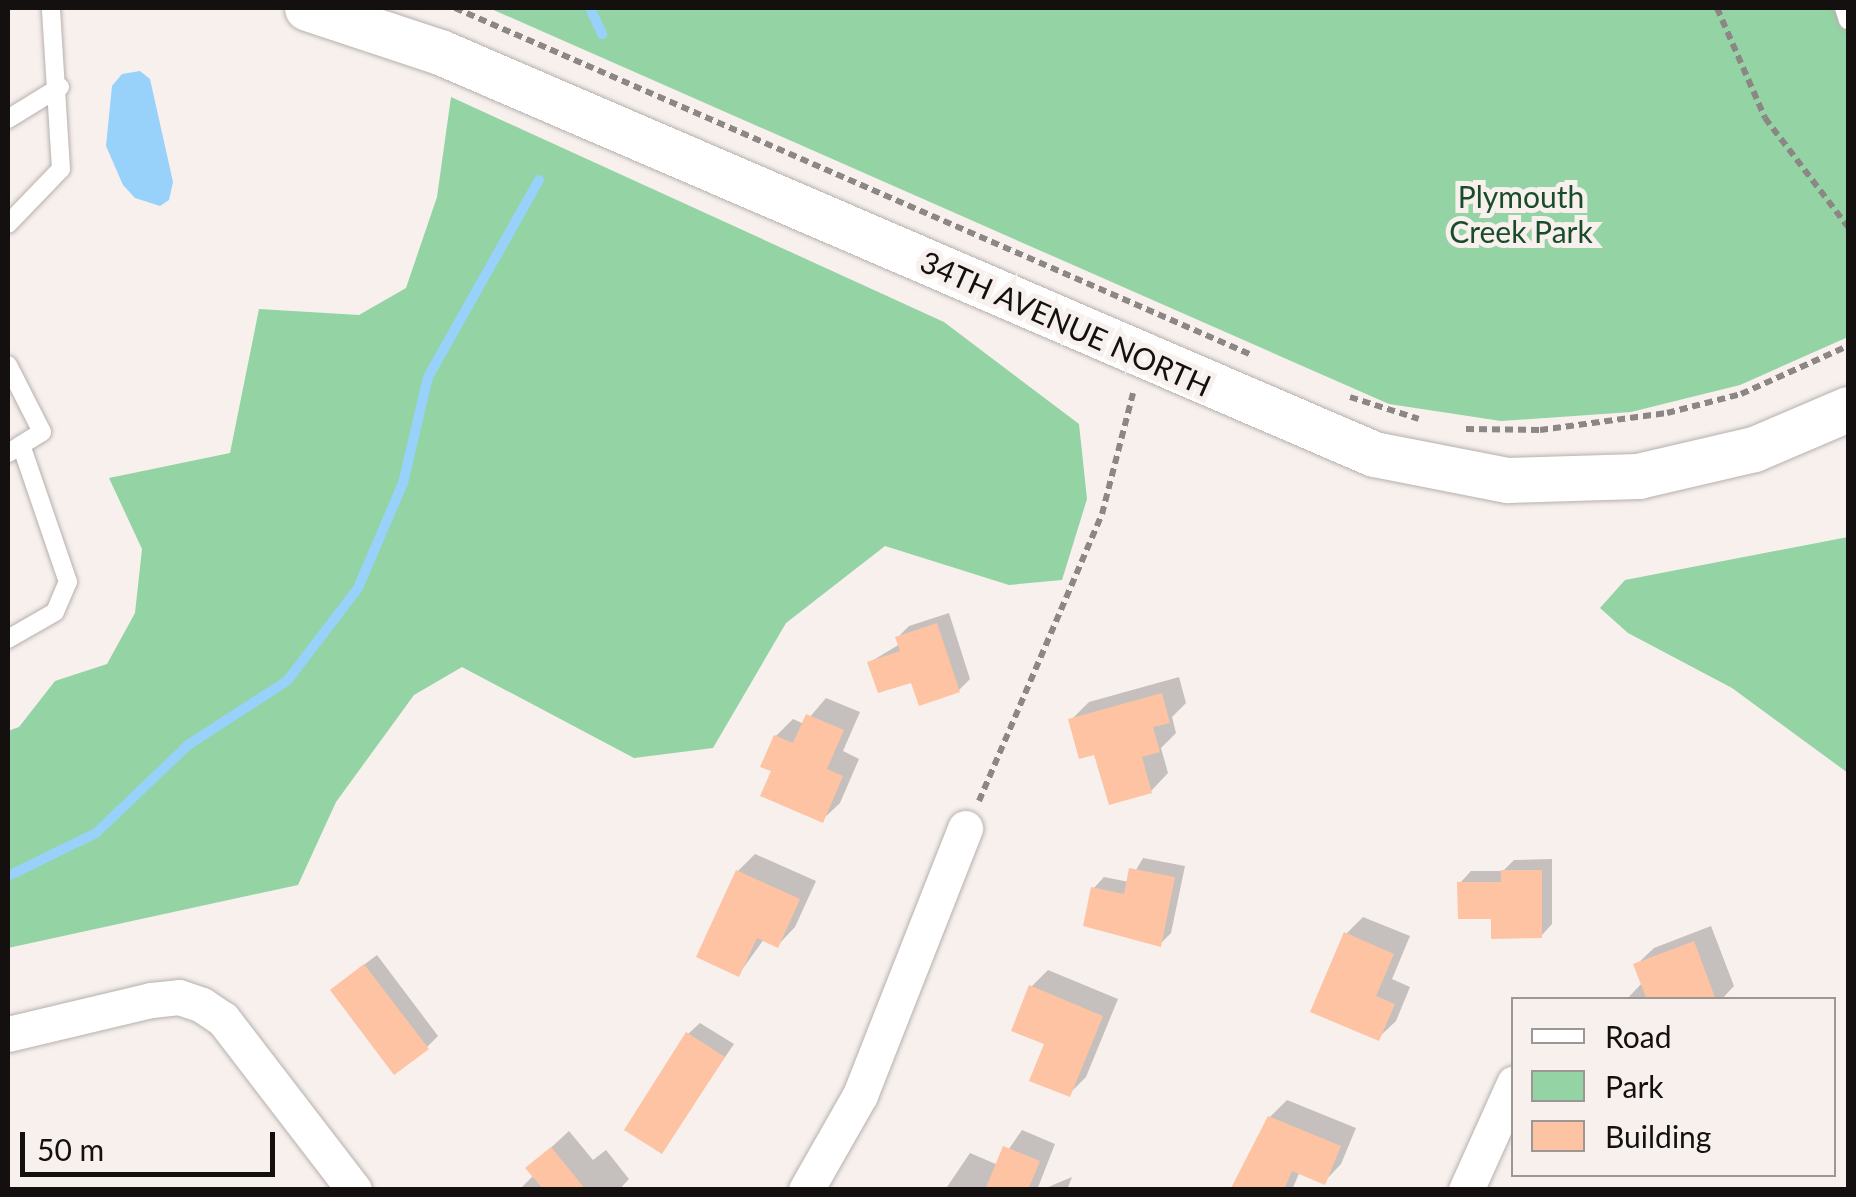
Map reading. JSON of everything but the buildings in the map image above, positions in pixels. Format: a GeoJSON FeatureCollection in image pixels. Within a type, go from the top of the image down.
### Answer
{"type":"FeatureCollection","features":[{"type":"Feature","properties":{"kind":"street","name":"34TH AVENUE NORTH"},"geometry":{"type":"LineString","coordinates":[[307,8],[440,52],[1374,454],[1507,480],[1638,476],[1754,450],[1848,410]]}},
{"type":"Feature","properties":{"kind":"street"},"geometry":{"type":"LineString","coordinates":[[806,1190],[860,1095],[965,828]]}},
{"type":"Feature","properties":{"kind":"street"},"geometry":{"type":"LineString","coordinates":[[8,1034],[151,1000],[178,997],[202,1005],[223,1018],[354,1190]]}},
{"type":"Feature","properties":{"kind":"street"},"geometry":{"type":"LineString","coordinates":[[1466,1190],[1511,1090]]}},
{"type":"Feature","properties":{"kind":"lane"},"geometry":{"type":"LineString","coordinates":[[8,224],[61,169],[60,87],[51,8]]}},
{"type":"Feature","properties":{"kind":"lane"},"geometry":{"type":"LineString","coordinates":[[1844,8],[1848,20]]}},
{"type":"Feature","properties":{"kind":"lane"},"geometry":{"type":"LineString","coordinates":[[8,119],[60,87]]}},
{"type":"Feature","properties":{"kind":"lane"},"geometry":{"type":"LineString","coordinates":[[8,365],[42,432],[14,449],[68,582],[55,612],[8,639]]}},
{"type":"Feature","properties":{"kind":"path"},"geometry":{"type":"LineString","coordinates":[[456,8],[1269,362]]}},
{"type":"Feature","properties":{"kind":"path"},"geometry":{"type":"LineString","coordinates":[[1717,8],[1764,118],[1848,228]]}},
{"type":"Feature","properties":{"kind":"path"},"geometry":{"type":"LineString","coordinates":[[1449,426],[1540,430],[1667,413],[1741,394],[1848,346]]}},
{"type":"Feature","properties":{"kind":"path"},"geometry":{"type":"LineString","coordinates":[[1333,390],[1435,422]]}},
{"type":"Feature","properties":{"kind":"path"},"geometry":{"type":"LineString","coordinates":[[965,828],[1102,514],[1133,394]]}},
{"type":"Feature","properties":{"kind":"green space","name":"Plymouth Creek Park"},"geometry":{"type":"Polygon","coordinates":[[[489,8],[1848,8],[1848,337],[1740,385],[1631,412],[1501,421],[1389,404],[489,8]]]}},
{"type":"Feature","properties":{"kind":"green space"},"geometry":{"type":"Polygon","coordinates":[[[451,97],[944,322],[1079,424],[1087,499],[1062,580],[1009,585],[885,546],[786,623],[713,748],[634,758],[462,667],[414,695],[336,802],[298,885],[8,948],[8,731],[19,727],[55,681],[107,664],[135,613],[142,549],[109,478],[230,453],[259,309],[359,315],[406,288],[437,197],[451,97]]]}},
{"type":"Feature","properties":{"kind":"green space"},"geometry":{"type":"Polygon","coordinates":[[[1848,537],[1848,773],[1732,688],[1628,633],[1600,608],[1625,580],[1848,537]]]}},
{"type":"Feature","properties":{"kind":"water"},"geometry":{"type":"Polygon","coordinates":[[[140,71],[150,79],[173,182],[169,200],[160,206],[135,198],[123,185],[106,146],[112,86],[122,74],[140,71]]]}},
{"type":"Feature","properties":{"kind":"waterway"},"geometry":{"type":"LineString","coordinates":[[590,8],[602,34]]}},
{"type":"Feature","properties":{"kind":"waterway"},"geometry":{"type":"LineString","coordinates":[[8,876],[96,833],[188,745],[287,681],[358,588],[403,483],[428,377],[539,180]]}}]}
